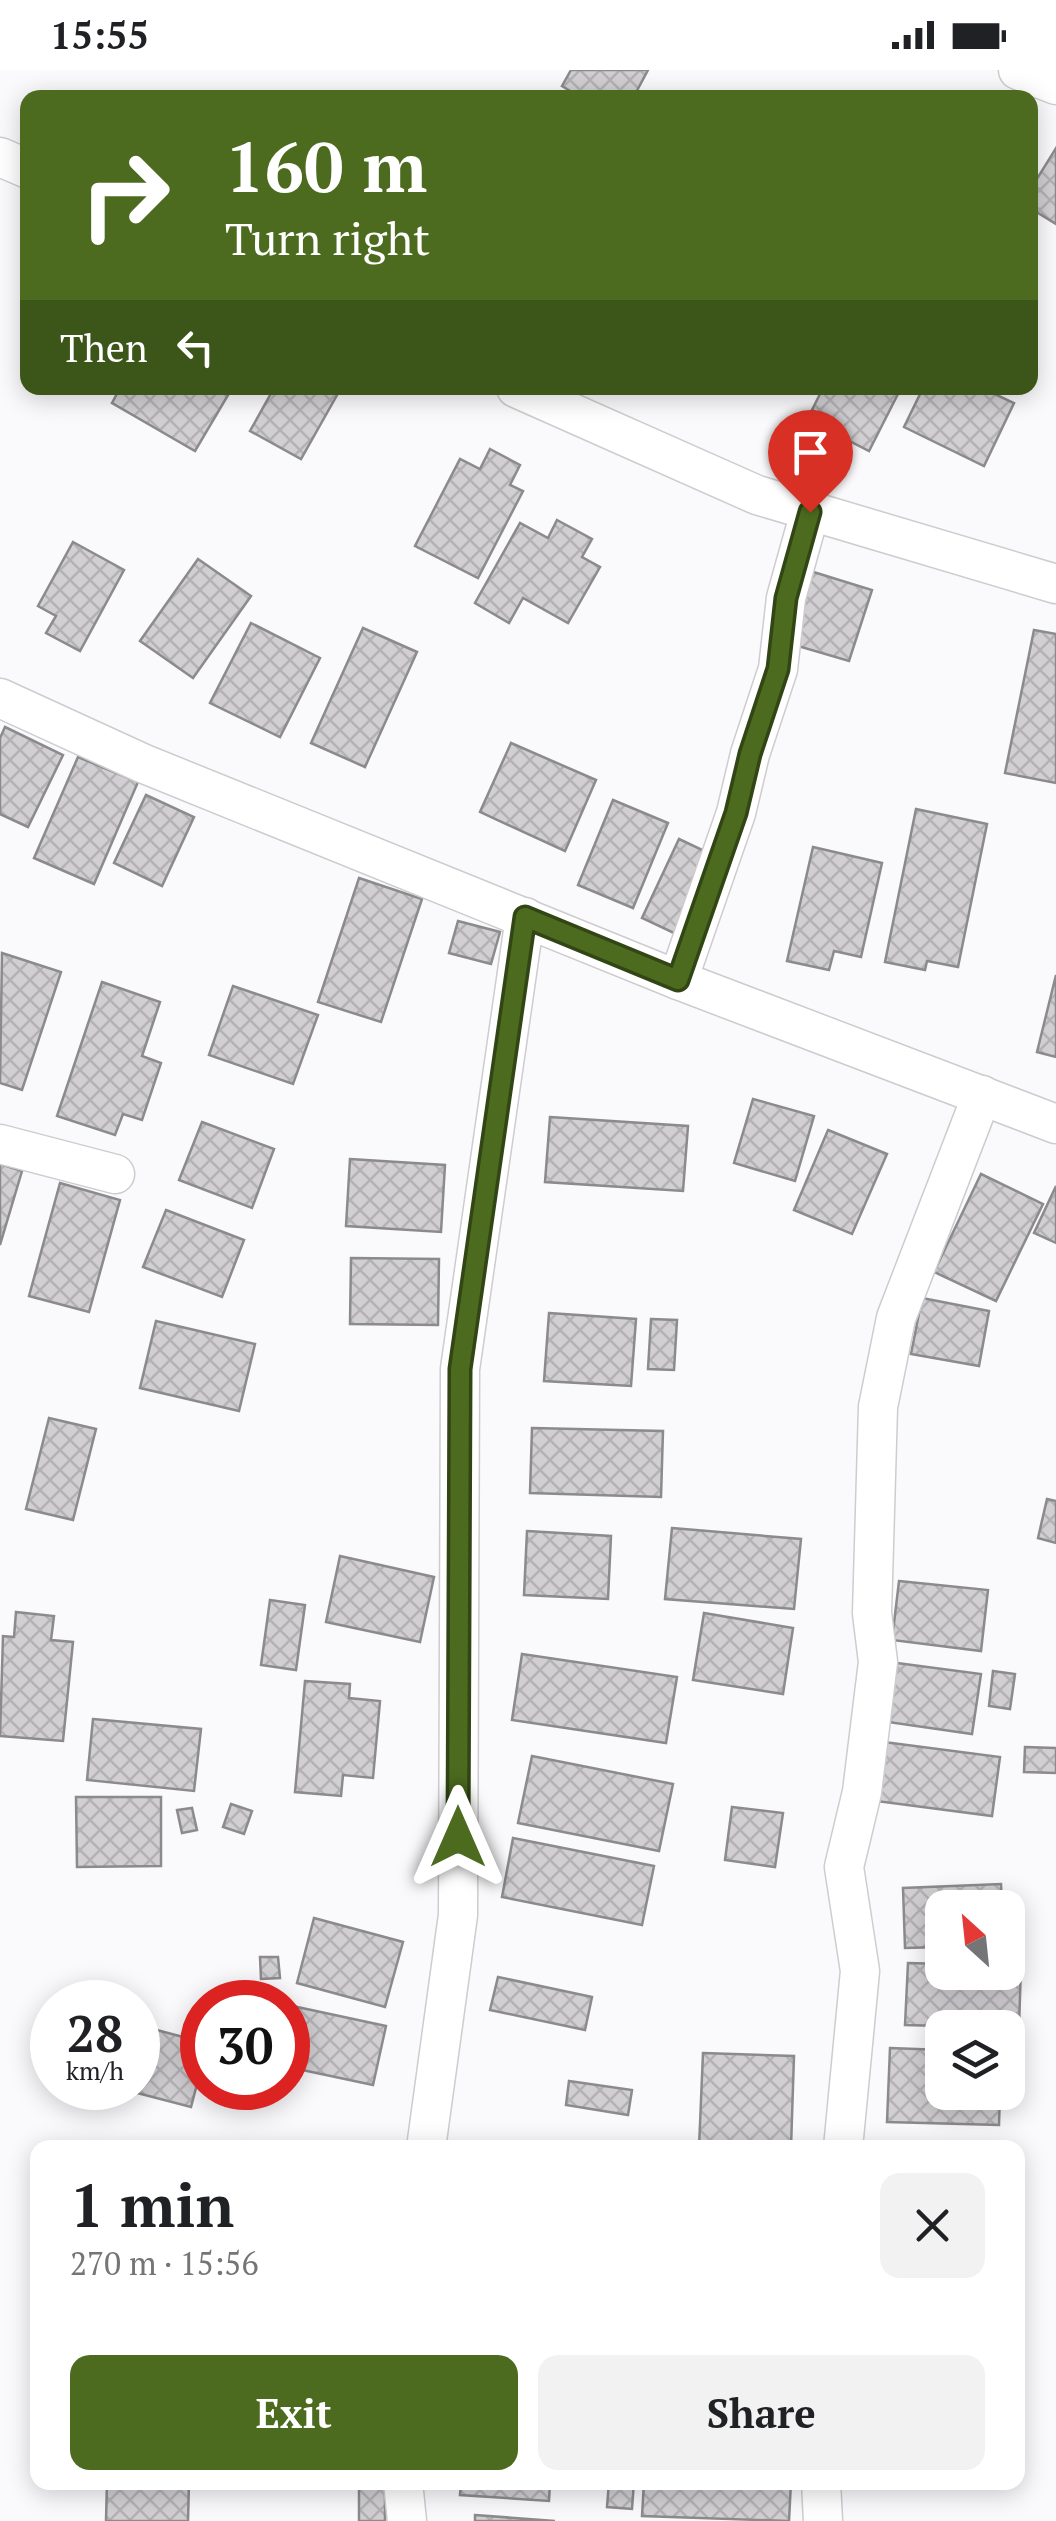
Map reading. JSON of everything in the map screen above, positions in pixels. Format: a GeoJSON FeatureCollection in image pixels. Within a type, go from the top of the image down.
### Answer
{"type":"FeatureCollection","features":[{"type":"Feature","properties":{"kind":"street"},"geometry":{"type":"LineString","coordinates":[[1018,70],[1056,86]]}},
{"type":"Feature","properties":{"kind":"street"},"geometry":{"type":"LineString","coordinates":[[532,395],[757,496],[1056,584]]}},
{"type":"Feature","properties":{"kind":"street"},"geometry":{"type":"LineString","coordinates":[[678,980],[736,813],[750,754],[778,669],[786,598],[810,512]]}},
{"type":"Feature","properties":{"kind":"street"},"geometry":{"type":"LineString","coordinates":[[0,698],[142,763],[678,980],[1056,1124]]}},
{"type":"Feature","properties":{"kind":"street"},"geometry":{"type":"LineString","coordinates":[[427,2140],[458,1915],[460,1369],[525,917]]}},
{"type":"Feature","properties":{"kind":"street"},"geometry":{"type":"LineString","coordinates":[[843,2140],[860,1971],[844,1867],[862,1792],[878,1662],[872,1613],[878,1407],[896,1318],[982,1095]]}},
{"type":"Feature","properties":{"kind":"street"},"geometry":{"type":"LineString","coordinates":[[0,1144],[115,1174]]}},
{"type":"Feature","properties":{"kind":"street"},"geometry":{"type":"LineString","coordinates":[[404,2490],[407,2521]]}},
{"type":"Feature","properties":{"kind":"street"},"geometry":{"type":"LineString","coordinates":[[821,2490],[823,2521]]}},
{"type":"Feature","properties":{"kind":"building"},"geometry":{"type":"Polygon","coordinates":[[[571,70],[648,70],[637,90],[569,90],[562,86],[571,70]]]}},
{"type":"Feature","properties":{"kind":"building"},"geometry":{"type":"Polygon","coordinates":[[[1056,148],[1056,224],[1038,213],[1038,177],[1056,148]]]}},
{"type":"Feature","properties":{"kind":"building"},"geometry":{"type":"Polygon","coordinates":[[[116,395],[228,395],[195,451],[112,403],[116,395]]]}},
{"type":"Feature","properties":{"kind":"building"},"geometry":{"type":"Polygon","coordinates":[[[270,395],[337,395],[301,459],[250,431],[270,395]]]}},
{"type":"Feature","properties":{"kind":"building"},"geometry":{"type":"Polygon","coordinates":[[[820,395],[897,395],[869,451],[836,434],[841,425],[812,410],[820,395]]]}},
{"type":"Feature","properties":{"kind":"building"},"geometry":{"type":"Polygon","coordinates":[[[920,395],[997,395],[1014,403],[984,466],[904,427],[920,395]]]}},
{"type":"Feature","properties":{"kind":"building"},"geometry":{"type":"Polygon","coordinates":[[[490,449],[520,465],[510,485],[523,491],[478,578],[415,546],[460,459],[480,469],[490,449]]]}},
{"type":"Feature","properties":{"kind":"building"},"geometry":{"type":"Polygon","coordinates":[[[557,520],[592,539],[582,557],[600,567],[568,623],[523,598],[509,623],[475,603],[520,523],[548,538],[557,520]]]}},
{"type":"Feature","properties":{"kind":"building"},"geometry":{"type":"Polygon","coordinates":[[[73,542],[124,570],[80,651],[46,633],[56,616],[38,606],[73,542]]]}},
{"type":"Feature","properties":{"kind":"building"},"geometry":{"type":"Polygon","coordinates":[[[198,559],[251,596],[193,678],[140,641],[198,559]]]}},
{"type":"Feature","properties":{"kind":"building"},"geometry":{"type":"Polygon","coordinates":[[[807,570],[872,590],[849,661],[784,642],[807,570]]]}},
{"type":"Feature","properties":{"kind":"building"},"geometry":{"type":"Polygon","coordinates":[[[251,623],[320,658],[280,737],[210,703],[251,623]]]}},
{"type":"Feature","properties":{"kind":"building"},"geometry":{"type":"Polygon","coordinates":[[[363,628],[417,652],[365,767],[311,743],[363,628]]]}},
{"type":"Feature","properties":{"kind":"building"},"geometry":{"type":"Polygon","coordinates":[[[1034,630],[1056,634],[1056,783],[1005,773],[1034,630]]]}},
{"type":"Feature","properties":{"kind":"building"},"geometry":{"type":"Polygon","coordinates":[[[5,727],[63,755],[28,827],[0,814],[0,738],[5,727]]]}},
{"type":"Feature","properties":{"kind":"building"},"geometry":{"type":"Polygon","coordinates":[[[511,743],[596,780],[565,851],[480,812],[511,743]]]}},
{"type":"Feature","properties":{"kind":"building"},"geometry":{"type":"Polygon","coordinates":[[[78,757],[138,782],[94,884],[34,858],[78,757]]]}},
{"type":"Feature","properties":{"kind":"building"},"geometry":{"type":"Polygon","coordinates":[[[146,795],[194,817],[162,886],[114,863],[146,795]]]}},
{"type":"Feature","properties":{"kind":"building"},"geometry":{"type":"Polygon","coordinates":[[[613,800],[668,823],[633,908],[578,885],[613,800]]]}},
{"type":"Feature","properties":{"kind":"building"},"geometry":{"type":"Polygon","coordinates":[[[916,809],[987,824],[958,967],[927,961],[925,970],[885,962],[916,809]]]}},
{"type":"Feature","properties":{"kind":"building"},"geometry":{"type":"Polygon","coordinates":[[[679,839],[711,854],[674,933],[642,918],[679,839]]]}},
{"type":"Feature","properties":{"kind":"building"},"geometry":{"type":"Polygon","coordinates":[[[813,847],[882,863],[861,957],[834,951],[829,970],[787,961],[813,847]]]}},
{"type":"Feature","properties":{"kind":"building"},"geometry":{"type":"Polygon","coordinates":[[[359,878],[422,899],[381,1022],[318,1002],[359,878]]]}},
{"type":"Feature","properties":{"kind":"building"},"geometry":{"type":"Polygon","coordinates":[[[458,921],[500,932],[491,964],[449,953],[458,921]]]}},
{"type":"Feature","properties":{"kind":"building"},"geometry":{"type":"Polygon","coordinates":[[[2,953],[61,972],[22,1090],[0,1083],[2,953]]]}},
{"type":"Feature","properties":{"kind":"building"},"geometry":{"type":"Polygon","coordinates":[[[1056,975],[1056,1057],[1037,1052],[1056,975]]]}},
{"type":"Feature","properties":{"kind":"building"},"geometry":{"type":"Polygon","coordinates":[[[102,982],[160,1002],[142,1056],[161,1063],[142,1120],[123,1114],[115,1135],[57,1116],[102,982]]]}},
{"type":"Feature","properties":{"kind":"building"},"geometry":{"type":"Polygon","coordinates":[[[233,986],[318,1015],[293,1084],[209,1055],[233,986]]]}},
{"type":"Feature","properties":{"kind":"building"},"geometry":{"type":"Polygon","coordinates":[[[753,1099],[814,1116],[795,1181],[734,1163],[753,1099]]]}},
{"type":"Feature","properties":{"kind":"building"},"geometry":{"type":"Polygon","coordinates":[[[550,1117],[688,1126],[683,1191],[545,1182],[550,1117]]]}},
{"type":"Feature","properties":{"kind":"building"},"geometry":{"type":"Polygon","coordinates":[[[202,1122],[274,1149],[252,1208],[179,1180],[202,1122]]]}},
{"type":"Feature","properties":{"kind":"building"},"geometry":{"type":"Polygon","coordinates":[[[828,1130],[887,1154],[852,1234],[794,1210],[828,1130]]]}},
{"type":"Feature","properties":{"kind":"building"},"geometry":{"type":"Polygon","coordinates":[[[350,1159],[445,1165],[441,1232],[346,1226],[350,1159]]]}},
{"type":"Feature","properties":{"kind":"building"},"geometry":{"type":"Polygon","coordinates":[[[0,1164],[22,1171],[0,1245],[0,1164]]]}},
{"type":"Feature","properties":{"kind":"building"},"geometry":{"type":"Polygon","coordinates":[[[981,1174],[1043,1204],[996,1301],[934,1272],[981,1174]]]}},
{"type":"Feature","properties":{"kind":"building"},"geometry":{"type":"Polygon","coordinates":[[[60,1183],[120,1200],[89,1312],[29,1296],[60,1183]]]}},
{"type":"Feature","properties":{"kind":"building"},"geometry":{"type":"Polygon","coordinates":[[[1056,1186],[1056,1243],[1034,1233],[1056,1186]]]}},
{"type":"Feature","properties":{"kind":"building"},"geometry":{"type":"Polygon","coordinates":[[[166,1210],[244,1240],[222,1297],[143,1267],[166,1210]]]}},
{"type":"Feature","properties":{"kind":"building"},"geometry":{"type":"Polygon","coordinates":[[[351,1258],[439,1259],[438,1325],[350,1324],[351,1258]]]}},
{"type":"Feature","properties":{"kind":"building"},"geometry":{"type":"Polygon","coordinates":[[[922,1298],[989,1311],[979,1366],[911,1354],[922,1298]]]}},
{"type":"Feature","properties":{"kind":"building"},"geometry":{"type":"Polygon","coordinates":[[[549,1313],[636,1319],[631,1386],[544,1381],[549,1313]]]}},
{"type":"Feature","properties":{"kind":"building"},"geometry":{"type":"Polygon","coordinates":[[[651,1319],[677,1320],[674,1370],[648,1369],[651,1319]]]}},
{"type":"Feature","properties":{"kind":"building"},"geometry":{"type":"Polygon","coordinates":[[[156,1321],[255,1344],[239,1411],[140,1388],[156,1321]]]}},
{"type":"Feature","properties":{"kind":"building"},"geometry":{"type":"Polygon","coordinates":[[[49,1418],[96,1429],[73,1520],[26,1509],[49,1418]]]}},
{"type":"Feature","properties":{"kind":"building"},"geometry":{"type":"Polygon","coordinates":[[[532,1428],[663,1431],[661,1497],[530,1493],[532,1428]]]}},
{"type":"Feature","properties":{"kind":"building"},"geometry":{"type":"Polygon","coordinates":[[[1047,1499],[1056,1501],[1056,1543],[1038,1538],[1047,1499]]]}},
{"type":"Feature","properties":{"kind":"building"},"geometry":{"type":"Polygon","coordinates":[[[672,1528],[801,1539],[794,1609],[665,1599],[672,1528]]]}},
{"type":"Feature","properties":{"kind":"building"},"geometry":{"type":"Polygon","coordinates":[[[527,1531],[611,1536],[608,1599],[524,1595],[527,1531]]]}},
{"type":"Feature","properties":{"kind":"building"},"geometry":{"type":"Polygon","coordinates":[[[340,1556],[434,1577],[420,1642],[326,1622],[340,1556]]]}},
{"type":"Feature","properties":{"kind":"building"},"geometry":{"type":"Polygon","coordinates":[[[899,1581],[988,1590],[981,1651],[892,1640],[899,1581]]]}},
{"type":"Feature","properties":{"kind":"building"},"geometry":{"type":"Polygon","coordinates":[[[270,1600],[305,1605],[296,1670],[261,1665],[270,1600]]]}},
{"type":"Feature","properties":{"kind":"building"},"geometry":{"type":"Polygon","coordinates":[[[16,1612],[54,1616],[51,1640],[73,1642],[63,1741],[0,1736],[3,1636],[14,1637],[16,1612]]]}},
{"type":"Feature","properties":{"kind":"building"},"geometry":{"type":"Polygon","coordinates":[[[704,1613],[793,1628],[783,1694],[693,1680],[704,1613]]]}},
{"type":"Feature","properties":{"kind":"building"},"geometry":{"type":"Polygon","coordinates":[[[522,1654],[677,1677],[666,1743],[512,1720],[522,1654]]]}},
{"type":"Feature","properties":{"kind":"building"},"geometry":{"type":"Polygon","coordinates":[[[897,1663],[981,1674],[972,1734],[888,1722],[897,1663]]]}},
{"type":"Feature","properties":{"kind":"building"},"geometry":{"type":"Polygon","coordinates":[[[993,1671],[1015,1674],[1010,1709],[989,1706],[993,1671]]]}},
{"type":"Feature","properties":{"kind":"building"},"geometry":{"type":"Polygon","coordinates":[[[305,1681],[350,1684],[349,1698],[380,1701],[373,1778],[343,1775],[341,1796],[295,1792],[305,1681]]]}},
{"type":"Feature","properties":{"kind":"building"},"geometry":{"type":"Polygon","coordinates":[[[93,1719],[201,1729],[194,1791],[87,1780],[93,1719]]]}},
{"type":"Feature","properties":{"kind":"building"},"geometry":{"type":"Polygon","coordinates":[[[884,1742],[1000,1757],[992,1816],[876,1801],[884,1742]]]}},
{"type":"Feature","properties":{"kind":"building"},"geometry":{"type":"Polygon","coordinates":[[[1025,1747],[1056,1748],[1056,1773],[1024,1772],[1025,1747]]]}},
{"type":"Feature","properties":{"kind":"building"},"geometry":{"type":"Polygon","coordinates":[[[532,1756],[673,1784],[659,1851],[518,1823],[532,1756]]]}},
{"type":"Feature","properties":{"kind":"building"},"geometry":{"type":"Polygon","coordinates":[[[76,1797],[161,1797],[161,1866],[77,1867],[76,1797]]]}},
{"type":"Feature","properties":{"kind":"building"},"geometry":{"type":"Polygon","coordinates":[[[231,1804],[252,1811],[244,1834],[223,1827],[231,1804]]]}},
{"type":"Feature","properties":{"kind":"building"},"geometry":{"type":"Polygon","coordinates":[[[732,1807],[783,1813],[775,1867],[725,1860],[732,1807]]]}},
{"type":"Feature","properties":{"kind":"building"},"geometry":{"type":"Polygon","coordinates":[[[192,1808],[197,1830],[182,1833],[177,1810],[192,1808]]]}},
{"type":"Feature","properties":{"kind":"building"},"geometry":{"type":"Polygon","coordinates":[[[513,1838],[654,1866],[642,1925],[502,1897],[513,1838]]]}},
{"type":"Feature","properties":{"kind":"building"},"geometry":{"type":"Polygon","coordinates":[[[1001,1884],[1001,1890],[925,1890],[925,1947],[905,1948],[903,1888],[1001,1884]]]}},
{"type":"Feature","properties":{"kind":"building"},"geometry":{"type":"Polygon","coordinates":[[[314,1918],[403,1942],[385,2007],[310,1987],[310,1980],[298,1980],[314,1918]]]}},
{"type":"Feature","properties":{"kind":"building"},"geometry":{"type":"Polygon","coordinates":[[[260,1957],[278,1957],[280,1978],[261,1979],[260,1957]]]}},
{"type":"Feature","properties":{"kind":"building"},"geometry":{"type":"Polygon","coordinates":[[[908,1963],[925,1964],[925,1990],[1020,1990],[1020,2010],[925,2010],[925,2026],[905,2025],[908,1963]]]}},
{"type":"Feature","properties":{"kind":"building"},"geometry":{"type":"Polygon","coordinates":[[[498,1977],[592,1997],[585,2030],[490,2010],[498,1977]]]}},
{"type":"Feature","properties":{"kind":"building"},"geometry":{"type":"Polygon","coordinates":[[[310,2010],[386,2026],[373,2085],[310,2072],[310,2010]]]}},
{"type":"Feature","properties":{"kind":"building"},"geometry":{"type":"Polygon","coordinates":[[[160,2031],[180,2036],[180,2104],[160,2099],[160,2031]]]}},
{"type":"Feature","properties":{"kind":"building"},"geometry":{"type":"Polygon","coordinates":[[[890,2048],[925,2049],[925,2110],[999,2110],[999,2125],[887,2122],[890,2048]]]}},
{"type":"Feature","properties":{"kind":"building"},"geometry":{"type":"Polygon","coordinates":[[[703,2053],[794,2056],[791,2140],[699,2140],[703,2053]]]}},
{"type":"Feature","properties":{"kind":"building"},"geometry":{"type":"Polygon","coordinates":[[[569,2081],[632,2090],[628,2115],[566,2105],[569,2081]]]}},
{"type":"Feature","properties":{"kind":"building"},"geometry":{"type":"Polygon","coordinates":[[[107,2490],[189,2490],[188,2521],[106,2521],[107,2490]]]}},
{"type":"Feature","properties":{"kind":"building"},"geometry":{"type":"Polygon","coordinates":[[[359,2490],[385,2490],[385,2521],[359,2521],[359,2490]]]}},
{"type":"Feature","properties":{"kind":"building"},"geometry":{"type":"Polygon","coordinates":[[[460,2490],[550,2490],[549,2501],[460,2495],[460,2490]]]}},
{"type":"Feature","properties":{"kind":"building"},"geometry":{"type":"Polygon","coordinates":[[[608,2490],[633,2490],[632,2509],[607,2507],[608,2490]]]}},
{"type":"Feature","properties":{"kind":"building"},"geometry":{"type":"Polygon","coordinates":[[[644,2490],[791,2490],[789,2521],[642,2516],[644,2490]]]}},
{"type":"Feature","properties":{"kind":"building"},"geometry":{"type":"Polygon","coordinates":[[[475,2515],[555,2521],[475,2521],[475,2515]]]}},
{"type":"Feature","properties":{"kind":"route"},"geometry":{"type":"LineString","coordinates":[[458,1837],[460,1369],[525,917],[678,980],[736,813],[750,754],[778,669],[786,598],[810,512]]}}]}
